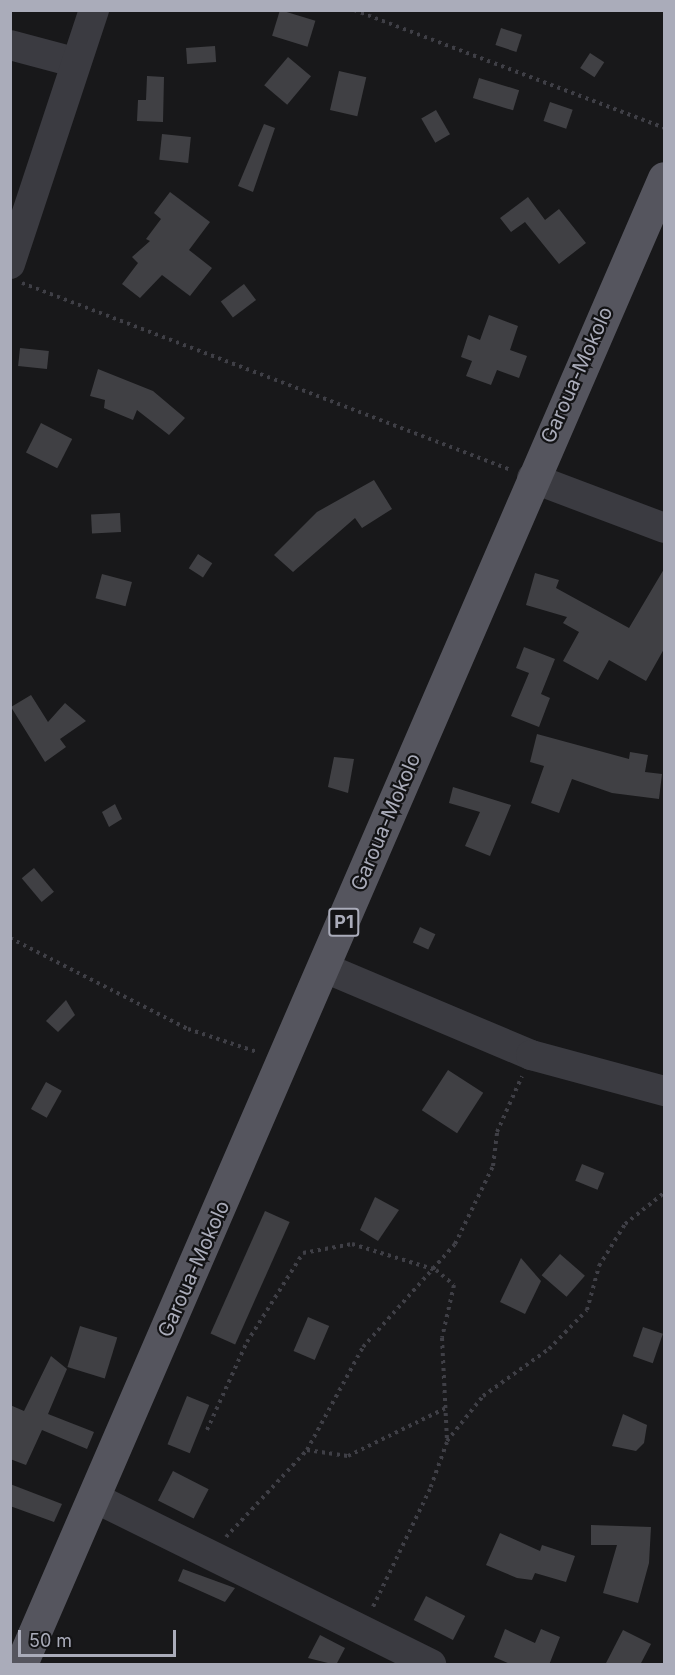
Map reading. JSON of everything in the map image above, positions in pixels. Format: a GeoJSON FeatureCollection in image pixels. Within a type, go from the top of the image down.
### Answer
{"type":"FeatureCollection","features":[{"type":"Feature","properties":{"kind":"main road","name":"Garoua-Mokolo"},"geometry":{"type":"LineString","coordinates":[[21,1665],[325,968],[532,478],[664,178]]}},
{"type":"Feature","properties":{"kind":"street"},"geometry":{"type":"LineString","coordinates":[[10,264],[74,62],[94,10]]}},
{"type":"Feature","properties":{"kind":"street"},"geometry":{"type":"LineString","coordinates":[[10,45],[74,62]]}},
{"type":"Feature","properties":{"kind":"street"},"geometry":{"type":"LineString","coordinates":[[532,478],[664,528]]}},
{"type":"Feature","properties":{"kind":"street"},"geometry":{"type":"LineString","coordinates":[[325,968],[531,1055],[664,1091]]}},
{"type":"Feature","properties":{"kind":"street"},"geometry":{"type":"LineString","coordinates":[[95,1498],[430,1665]]}},
{"type":"Feature","properties":{"kind":"path"},"geometry":{"type":"LineString","coordinates":[[354,10],[664,128]]}},
{"type":"Feature","properties":{"kind":"path"},"geometry":{"type":"LineString","coordinates":[[10,279],[532,478]]}},
{"type":"Feature","properties":{"kind":"path"},"geometry":{"type":"LineString","coordinates":[[10,938],[188,1029],[264,1054]]}},
{"type":"Feature","properties":{"kind":"path"},"geometry":{"type":"LineString","coordinates":[[209,1555],[307,1450],[363,1347],[436,1270],[493,1166],[497,1132],[531,1055]]}},
{"type":"Feature","properties":{"kind":"path"},"geometry":{"type":"LineString","coordinates":[[374,1636],[372,1604],[430,1489],[447,1442],[483,1396],[549,1349],[587,1310],[600,1266],[625,1224],[664,1193]]}},
{"type":"Feature","properties":{"kind":"path"},"geometry":{"type":"LineString","coordinates":[[207,1430],[247,1342],[303,1253],[352,1244],[436,1270],[454,1285],[442,1338],[448,1407],[447,1442]]}},
{"type":"Feature","properties":{"kind":"path"},"geometry":{"type":"LineString","coordinates":[[307,1450],[348,1456],[448,1407]]}},
{"type":"Feature","properties":{"kind":"building"},"geometry":{"type":"Polygon","coordinates":[[[280,10],[315,21],[307,47],[272,36],[280,10]]]}},
{"type":"Feature","properties":{"kind":"building"},"geometry":{"type":"Polygon","coordinates":[[[501,28],[522,35],[516,52],[495,45],[501,28]]]}},
{"type":"Feature","properties":{"kind":"building"},"geometry":{"type":"Polygon","coordinates":[[[215,46],[216,62],[187,64],[186,48],[215,46]]]}},
{"type":"Feature","properties":{"kind":"building"},"geometry":{"type":"Polygon","coordinates":[[[590,53],[604,62],[594,77],[580,68],[590,53]]]}},
{"type":"Feature","properties":{"kind":"building"},"geometry":{"type":"Polygon","coordinates":[[[288,57],[311,76],[287,105],[264,85],[288,57]]]}},
{"type":"Feature","properties":{"kind":"building"},"geometry":{"type":"Polygon","coordinates":[[[339,71],[366,77],[357,116],[330,110],[339,71]]]}},
{"type":"Feature","properties":{"kind":"building"},"geometry":{"type":"Polygon","coordinates":[[[147,76],[164,77],[163,122],[137,121],[138,100],[146,100],[147,76]]]}},
{"type":"Feature","properties":{"kind":"building"},"geometry":{"type":"Polygon","coordinates":[[[479,78],[519,90],[513,110],[473,98],[479,78]]]}},
{"type":"Feature","properties":{"kind":"building"},"geometry":{"type":"Polygon","coordinates":[[[550,102],[573,110],[566,129],[543,121],[550,102]]]}},
{"type":"Feature","properties":{"kind":"building"},"geometry":{"type":"Polygon","coordinates":[[[436,110],[450,134],[435,143],[421,118],[436,110]]]}},
{"type":"Feature","properties":{"kind":"building"},"geometry":{"type":"Polygon","coordinates":[[[264,124],[275,128],[253,192],[238,186],[264,124]]]}},
{"type":"Feature","properties":{"kind":"building"},"geometry":{"type":"Polygon","coordinates":[[[162,134],[191,137],[188,163],[159,160],[162,134]]]}},
{"type":"Feature","properties":{"kind":"building"},"geometry":{"type":"Polygon","coordinates":[[[170,192],[210,222],[189,250],[212,268],[190,296],[162,275],[140,298],[122,284],[138,263],[132,257],[150,241],[146,239],[161,219],[154,213],[170,192]]]}},
{"type":"Feature","properties":{"kind":"building"},"geometry":{"type":"Polygon","coordinates":[[[528,197],[545,220],[559,209],[586,243],[559,264],[525,222],[511,232],[500,218],[528,197]]]}},
{"type":"Feature","properties":{"kind":"building"},"geometry":{"type":"Polygon","coordinates":[[[244,284],[256,300],[233,317],[221,301],[244,284]]]}},
{"type":"Feature","properties":{"kind":"building"},"geometry":{"type":"Polygon","coordinates":[[[489,315],[518,326],[510,350],[527,356],[519,378],[497,370],[491,385],[466,376],[472,361],[461,357],[468,335],[480,340],[489,315]]]}},
{"type":"Feature","properties":{"kind":"building"},"geometry":{"type":"Polygon","coordinates":[[[20,348],[49,351],[47,369],[18,366],[20,348]]]}},
{"type":"Feature","properties":{"kind":"building"},"geometry":{"type":"Polygon","coordinates":[[[98,369],[153,391],[185,418],[169,435],[137,410],[133,420],[104,408],[105,400],[90,396],[98,369]]]}},
{"type":"Feature","properties":{"kind":"building"},"geometry":{"type":"Polygon","coordinates":[[[41,423],[72,439],[57,468],[26,452],[41,423]]]}},
{"type":"Feature","properties":{"kind":"building"},"geometry":{"type":"Polygon","coordinates":[[[374,480],[392,509],[362,528],[355,518],[293,572],[274,555],[317,512],[374,480]]]}},
{"type":"Feature","properties":{"kind":"building"},"geometry":{"type":"Polygon","coordinates":[[[120,513],[121,532],[92,533],[91,515],[120,513]]]}},
{"type":"Feature","properties":{"kind":"building"},"geometry":{"type":"Polygon","coordinates":[[[198,554],[212,563],[203,578],[189,568],[198,554]]]}},
{"type":"Feature","properties":{"kind":"building"},"geometry":{"type":"Polygon","coordinates":[[[664,569],[664,649],[646,681],[609,660],[598,680],[563,661],[579,632],[563,623],[567,617],[526,605],[535,573],[559,580],[556,588],[629,628],[664,569]]]}},
{"type":"Feature","properties":{"kind":"building"},"geometry":{"type":"Polygon","coordinates":[[[102,574],[132,582],[125,606],[96,598],[102,574]]]}},
{"type":"Feature","properties":{"kind":"building"},"geometry":{"type":"Polygon","coordinates":[[[524,647],[555,659],[541,694],[550,698],[539,727],[511,716],[529,673],[516,668],[524,647]]]}},
{"type":"Feature","properties":{"kind":"building"},"geometry":{"type":"Polygon","coordinates":[[[31,695],[48,722],[65,703],[86,721],[60,739],[66,747],[45,762],[11,707],[31,695]]]}},
{"type":"Feature","properties":{"kind":"building"},"geometry":{"type":"Polygon","coordinates":[[[537,734],[629,759],[630,752],[648,755],[645,772],[662,774],[659,799],[612,793],[572,779],[559,813],[531,803],[544,766],[530,762],[537,734]]]}},
{"type":"Feature","properties":{"kind":"building"},"geometry":{"type":"Polygon","coordinates":[[[334,757],[354,759],[348,793],[328,787],[334,757]]]}},
{"type":"Feature","properties":{"kind":"building"},"geometry":{"type":"Polygon","coordinates":[[[453,787],[511,805],[490,856],[465,846],[480,812],[449,803],[453,787]]]}},
{"type":"Feature","properties":{"kind":"building"},"geometry":{"type":"Polygon","coordinates":[[[115,804],[122,819],[109,827],[102,812],[115,804]]]}},
{"type":"Feature","properties":{"kind":"building"},"geometry":{"type":"Polygon","coordinates":[[[34,868],[54,892],[42,902],[22,878],[34,868]]]}},
{"type":"Feature","properties":{"kind":"building"},"geometry":{"type":"Polygon","coordinates":[[[420,927],[435,934],[428,950],[413,942],[420,927]]]}},
{"type":"Feature","properties":{"kind":"building"},"geometry":{"type":"Polygon","coordinates":[[[66,1000],[75,1015],[58,1032],[46,1021],[66,1000]]]}},
{"type":"Feature","properties":{"kind":"building"},"geometry":{"type":"Polygon","coordinates":[[[448,1070],[483,1093],[457,1133],[422,1110],[448,1070]]]}},
{"type":"Feature","properties":{"kind":"building"},"geometry":{"type":"Polygon","coordinates":[[[46,1082],[62,1091],[47,1118],[31,1109],[46,1082]]]}},
{"type":"Feature","properties":{"kind":"building"},"geometry":{"type":"Polygon","coordinates":[[[582,1164],[604,1173],[598,1190],[575,1181],[582,1164]]]}},
{"type":"Feature","properties":{"kind":"building"},"geometry":{"type":"Polygon","coordinates":[[[375,1197],[399,1210],[378,1241],[360,1230],[375,1197]]]}},
{"type":"Feature","properties":{"kind":"building"},"geometry":{"type":"Polygon","coordinates":[[[265,1211],[290,1222],[235,1344],[210,1333],[265,1211]]]}},
{"type":"Feature","properties":{"kind":"building"},"geometry":{"type":"Polygon","coordinates":[[[560,1254],[585,1276],[567,1297],[542,1275],[560,1254]]]}},
{"type":"Feature","properties":{"kind":"building"},"geometry":{"type":"Polygon","coordinates":[[[521,1258],[541,1281],[525,1314],[500,1302],[521,1258]]]}},
{"type":"Feature","properties":{"kind":"building"},"geometry":{"type":"Polygon","coordinates":[[[308,1317],[329,1326],[315,1360],[294,1351],[308,1317]]]}},
{"type":"Feature","properties":{"kind":"building"},"geometry":{"type":"Polygon","coordinates":[[[80,1326],[117,1337],[105,1379],[67,1367],[80,1326]]]}},
{"type":"Feature","properties":{"kind":"building"},"geometry":{"type":"Polygon","coordinates":[[[643,1327],[663,1334],[653,1363],[633,1356],[643,1327]]]}},
{"type":"Feature","properties":{"kind":"building"},"geometry":{"type":"Polygon","coordinates":[[[51,1356],[67,1369],[48,1414],[94,1432],[87,1449],[42,1430],[26,1465],[10,1459],[10,1405],[24,1411],[51,1356]]]}},
{"type":"Feature","properties":{"kind":"building"},"geometry":{"type":"Polygon","coordinates":[[[187,1396],[209,1405],[190,1453],[168,1444],[187,1396]]]}},
{"type":"Feature","properties":{"kind":"building"},"geometry":{"type":"Polygon","coordinates":[[[623,1414],[647,1425],[644,1443],[636,1451],[612,1446],[623,1414]]]}},
{"type":"Feature","properties":{"kind":"building"},"geometry":{"type":"Polygon","coordinates":[[[173,1471],[209,1489],[194,1519],[158,1500],[173,1471]]]}},
{"type":"Feature","properties":{"kind":"building"},"geometry":{"type":"Polygon","coordinates":[[[10,1484],[62,1504],[54,1522],[10,1506],[10,1484]]]}},
{"type":"Feature","properties":{"kind":"building"},"geometry":{"type":"Polygon","coordinates":[[[591,1525],[651,1527],[649,1563],[638,1603],[603,1593],[617,1545],[591,1545],[591,1525]]]}},
{"type":"Feature","properties":{"kind":"building"},"geometry":{"type":"Polygon","coordinates":[[[500,1533],[540,1551],[542,1545],[575,1556],[566,1582],[535,1573],[532,1580],[517,1578],[486,1565],[500,1533]]]}},
{"type":"Feature","properties":{"kind":"building"},"geometry":{"type":"Polygon","coordinates":[[[183,1569],[235,1588],[225,1602],[178,1581],[183,1569]]]}},
{"type":"Feature","properties":{"kind":"building"},"geometry":{"type":"Polygon","coordinates":[[[426,1596],[465,1616],[453,1640],[414,1620],[426,1596]]]}},
{"type":"Feature","properties":{"kind":"building"},"geometry":{"type":"Polygon","coordinates":[[[505,1629],[535,1643],[541,1629],[560,1637],[549,1665],[512,1665],[494,1657],[505,1629]]]}},
{"type":"Feature","properties":{"kind":"building"},"geometry":{"type":"Polygon","coordinates":[[[623,1630],[651,1644],[640,1665],[605,1665],[623,1630]]]}},
{"type":"Feature","properties":{"kind":"building"},"geometry":{"type":"Polygon","coordinates":[[[320,1635],[345,1648],[336,1665],[308,1658],[320,1635]]]}}]}
